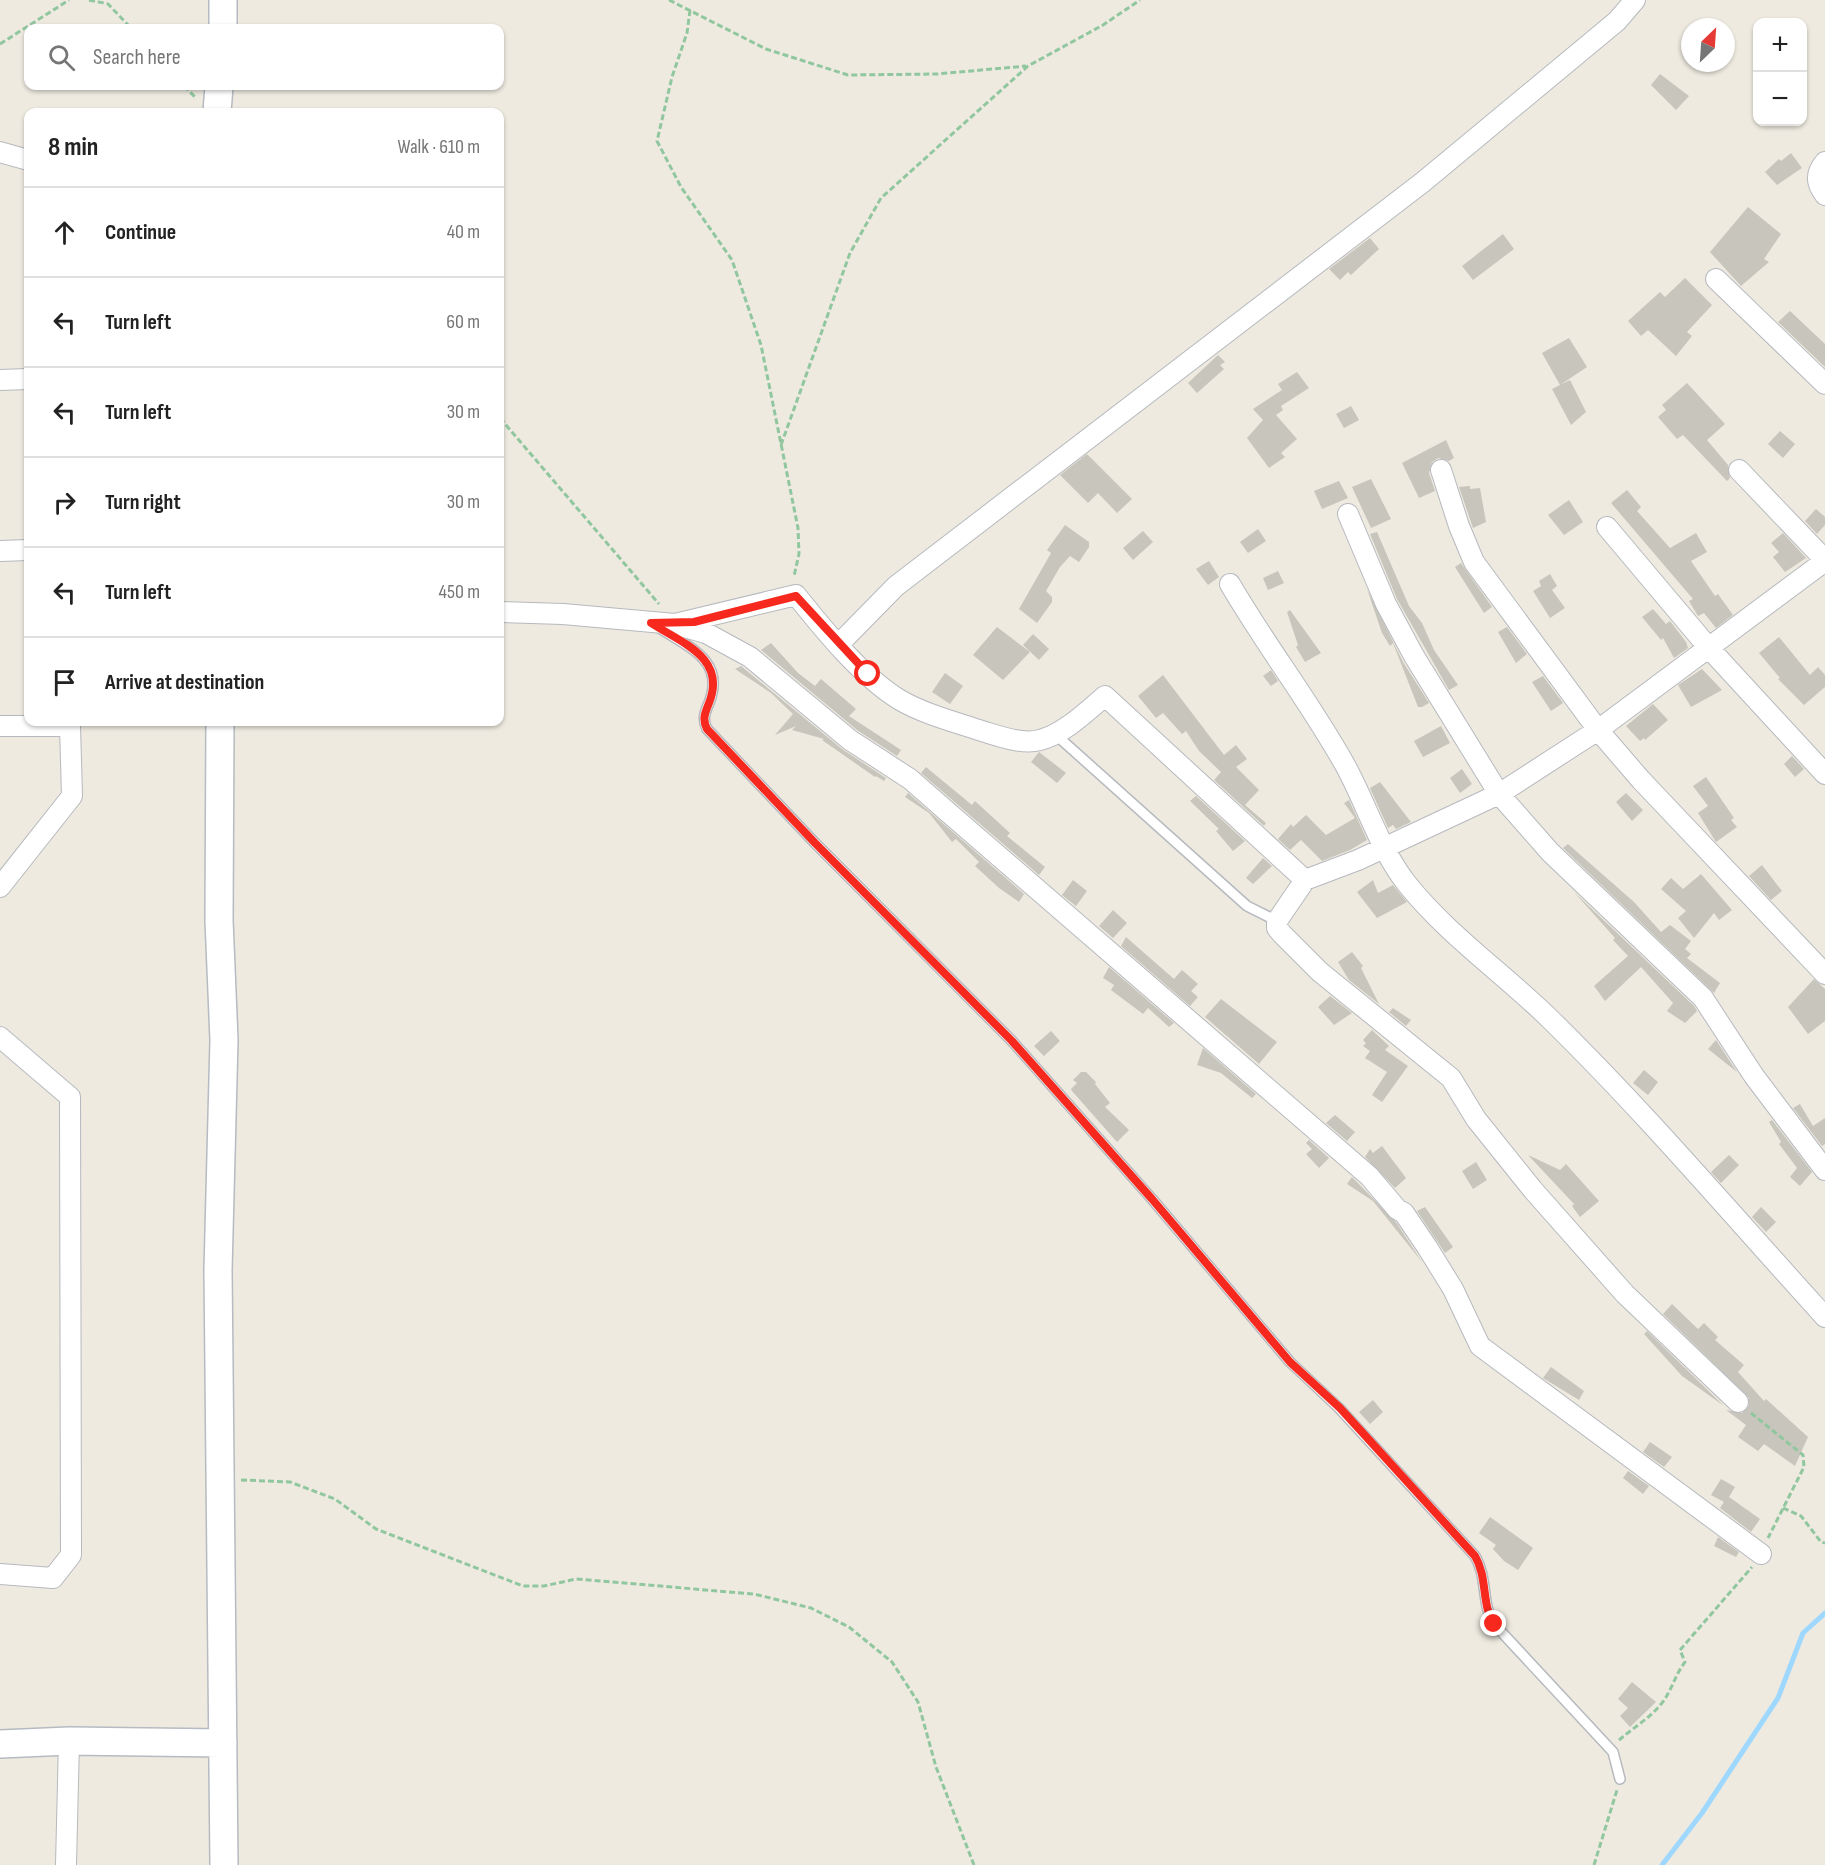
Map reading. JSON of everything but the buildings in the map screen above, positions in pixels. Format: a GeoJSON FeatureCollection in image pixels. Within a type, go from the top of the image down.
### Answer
{"type":"FeatureCollection","features":[{"type":"Feature","properties":{"kind":"street"},"geometry":{"type":"LineString","coordinates":[[223,0],[223,24]]}},
{"type":"Feature","properties":{"kind":"street"},"geometry":{"type":"LineString","coordinates":[[839,644],[896,586],[1423,182],[1617,21],[1635,0]]}},
{"type":"Feature","properties":{"kind":"street"},"geometry":{"type":"LineString","coordinates":[[217,108],[219,90]]}},
{"type":"Feature","properties":{"kind":"street"},"geometry":{"type":"LineString","coordinates":[[0,152],[24,159]]}},
{"type":"Feature","properties":{"kind":"street"},"geometry":{"type":"LineString","coordinates":[[1825,162],[1818,171],[1817,179],[1825,195]]}},
{"type":"Feature","properties":{"kind":"street"},"geometry":{"type":"LineString","coordinates":[[1716,279],[1825,384]]}},
{"type":"Feature","properties":{"kind":"street"},"geometry":{"type":"LineString","coordinates":[[0,380],[24,379]]}},
{"type":"Feature","properties":{"kind":"street"},"geometry":{"type":"LineString","coordinates":[[1441,470],[1459,526],[1474,562],[1598,730],[1641,780],[1825,974]]}},
{"type":"Feature","properties":{"kind":"street"},"geometry":{"type":"LineString","coordinates":[[1738,1402],[1625,1294],[1541,1199],[1476,1119],[1451,1078],[1320,972],[1282,934],[1277,928],[1277,921],[1305,880],[1385,847],[1499,794],[1598,730],[1825,560],[1739,470]]}},
{"type":"Feature","properties":{"kind":"street"},"geometry":{"type":"LineString","coordinates":[[1348,514],[1386,604],[1499,794],[1550,852],[1703,998],[1754,1076],[1825,1170]]}},
{"type":"Feature","properties":{"kind":"street"},"geometry":{"type":"LineString","coordinates":[[1606,527],[1708,647],[1825,774]]}},
{"type":"Feature","properties":{"kind":"street"},"geometry":{"type":"LineString","coordinates":[[0,550],[24,550]]}},
{"type":"Feature","properties":{"kind":"street"},"geometry":{"type":"LineString","coordinates":[[1230,584],[1253,625],[1298,686],[1339,756],[1405,882],[1430,910],[1548,1017],[1611,1081],[1825,1317]]}},
{"type":"Feature","properties":{"kind":"street"},"geometry":{"type":"LineString","coordinates":[[504,612],[563,614],[675,624],[694,622],[796,596],[868,674],[901,700],[946,719],[1008,738],[1024,741],[1040,740],[1055,733],[1105,696],[1305,880]]}},
{"type":"Feature","properties":{"kind":"street"},"geometry":{"type":"LineString","coordinates":[[675,624],[706,633],[750,657],[850,740],[909,779],[950,814],[1369,1176],[1404,1213],[1427,1247],[1453,1289],[1480,1346],[1761,1554]]}},
{"type":"Feature","properties":{"kind":"street"},"geometry":{"type":"LineString","coordinates":[[0,726],[70,726],[72,796],[0,886]]}},
{"type":"Feature","properties":{"kind":"street"},"geometry":{"type":"LineString","coordinates":[[220,726],[219,880],[225,1040],[218,1270],[224,1865]]}},
{"type":"Feature","properties":{"kind":"street"},"geometry":{"type":"LineString","coordinates":[[0,1037],[70,1097],[71,1555],[52,1578],[0,1574]]}},
{"type":"Feature","properties":{"kind":"street"},"geometry":{"type":"LineString","coordinates":[[0,1744],[69,1741],[223,1743]]}},
{"type":"Feature","properties":{"kind":"street"},"geometry":{"type":"LineString","coordinates":[[66,1865],[69,1741]]}},
{"type":"Feature","properties":{"kind":"lane"},"geometry":{"type":"LineString","coordinates":[[651,623],[702,656],[710,666],[715,678],[705,712],[704,722],[707,729],[815,843],[1012,1041],[1152,1199],[1290,1362],[1340,1408],[1468,1548],[1482,1568],[1487,1613],[1494,1624],[1613,1752],[1620,1779]]}},
{"type":"Feature","properties":{"kind":"lane"},"geometry":{"type":"LineString","coordinates":[[1055,733],[1246,906],[1277,921]]}},
{"type":"Feature","properties":{"kind":"path"},"geometry":{"type":"LineString","coordinates":[[31,24],[69,0]]}},
{"type":"Feature","properties":{"kind":"path"},"geometry":{"type":"LineString","coordinates":[[88,0],[108,4],[127,24]]}},
{"type":"Feature","properties":{"kind":"path"},"geometry":{"type":"LineString","coordinates":[[669,0],[766,49],[848,75],[937,74],[1028,66]]}},
{"type":"Feature","properties":{"kind":"path"},"geometry":{"type":"LineString","coordinates":[[781,446],[850,252],[881,198],[1028,66],[1103,25],[1140,0]]}},
{"type":"Feature","properties":{"kind":"path"},"geometry":{"type":"LineString","coordinates":[[690,9],[687,33],[672,77],[657,141],[681,187],[732,260],[761,345],[798,528],[799,554],[792,582],[796,596]]}},
{"type":"Feature","properties":{"kind":"path"},"geometry":{"type":"LineString","coordinates":[[0,44],[24,29]]}},
{"type":"Feature","properties":{"kind":"path"},"geometry":{"type":"LineString","coordinates":[[504,423],[675,624]]}},
{"type":"Feature","properties":{"kind":"path"},"geometry":{"type":"LineString","coordinates":[[1613,1752],[1616,1742],[1661,1705],[1669,1692],[1673,1678],[1685,1662],[1680,1650],[1718,1609],[1761,1554],[1804,1467],[1803,1455],[1738,1402]]}},
{"type":"Feature","properties":{"kind":"path"},"geometry":{"type":"LineString","coordinates":[[221,1479],[291,1482],[335,1499],[376,1528],[523,1586],[544,1586],[576,1579],[754,1594],[811,1608],[849,1627],[892,1662],[918,1702],[936,1767],[974,1865]]}},
{"type":"Feature","properties":{"kind":"path"},"geometry":{"type":"LineString","coordinates":[[1783,1508],[1801,1516],[1821,1542],[1825,1543]]}},
{"type":"Feature","properties":{"kind":"path"},"geometry":{"type":"LineString","coordinates":[[1594,1865],[1620,1779]]}},
{"type":"Feature","properties":{"kind":"waterway"},"geometry":{"type":"LineString","coordinates":[[1662,1865],[1702,1813],[1778,1698],[1803,1633],[1825,1613]]}},
{"type":"Feature","properties":{"kind":"route"},"geometry":{"type":"LineString","coordinates":[[868,674],[796,596],[694,622],[651,623],[702,656],[710,666],[715,678],[710,702],[705,712],[704,722],[707,729],[815,843],[1012,1041],[1152,1199],[1234,1300],[1290,1362],[1340,1408],[1408,1480],[1475,1556],[1482,1568],[1485,1582],[1487,1613],[1494,1624]]}}]}
